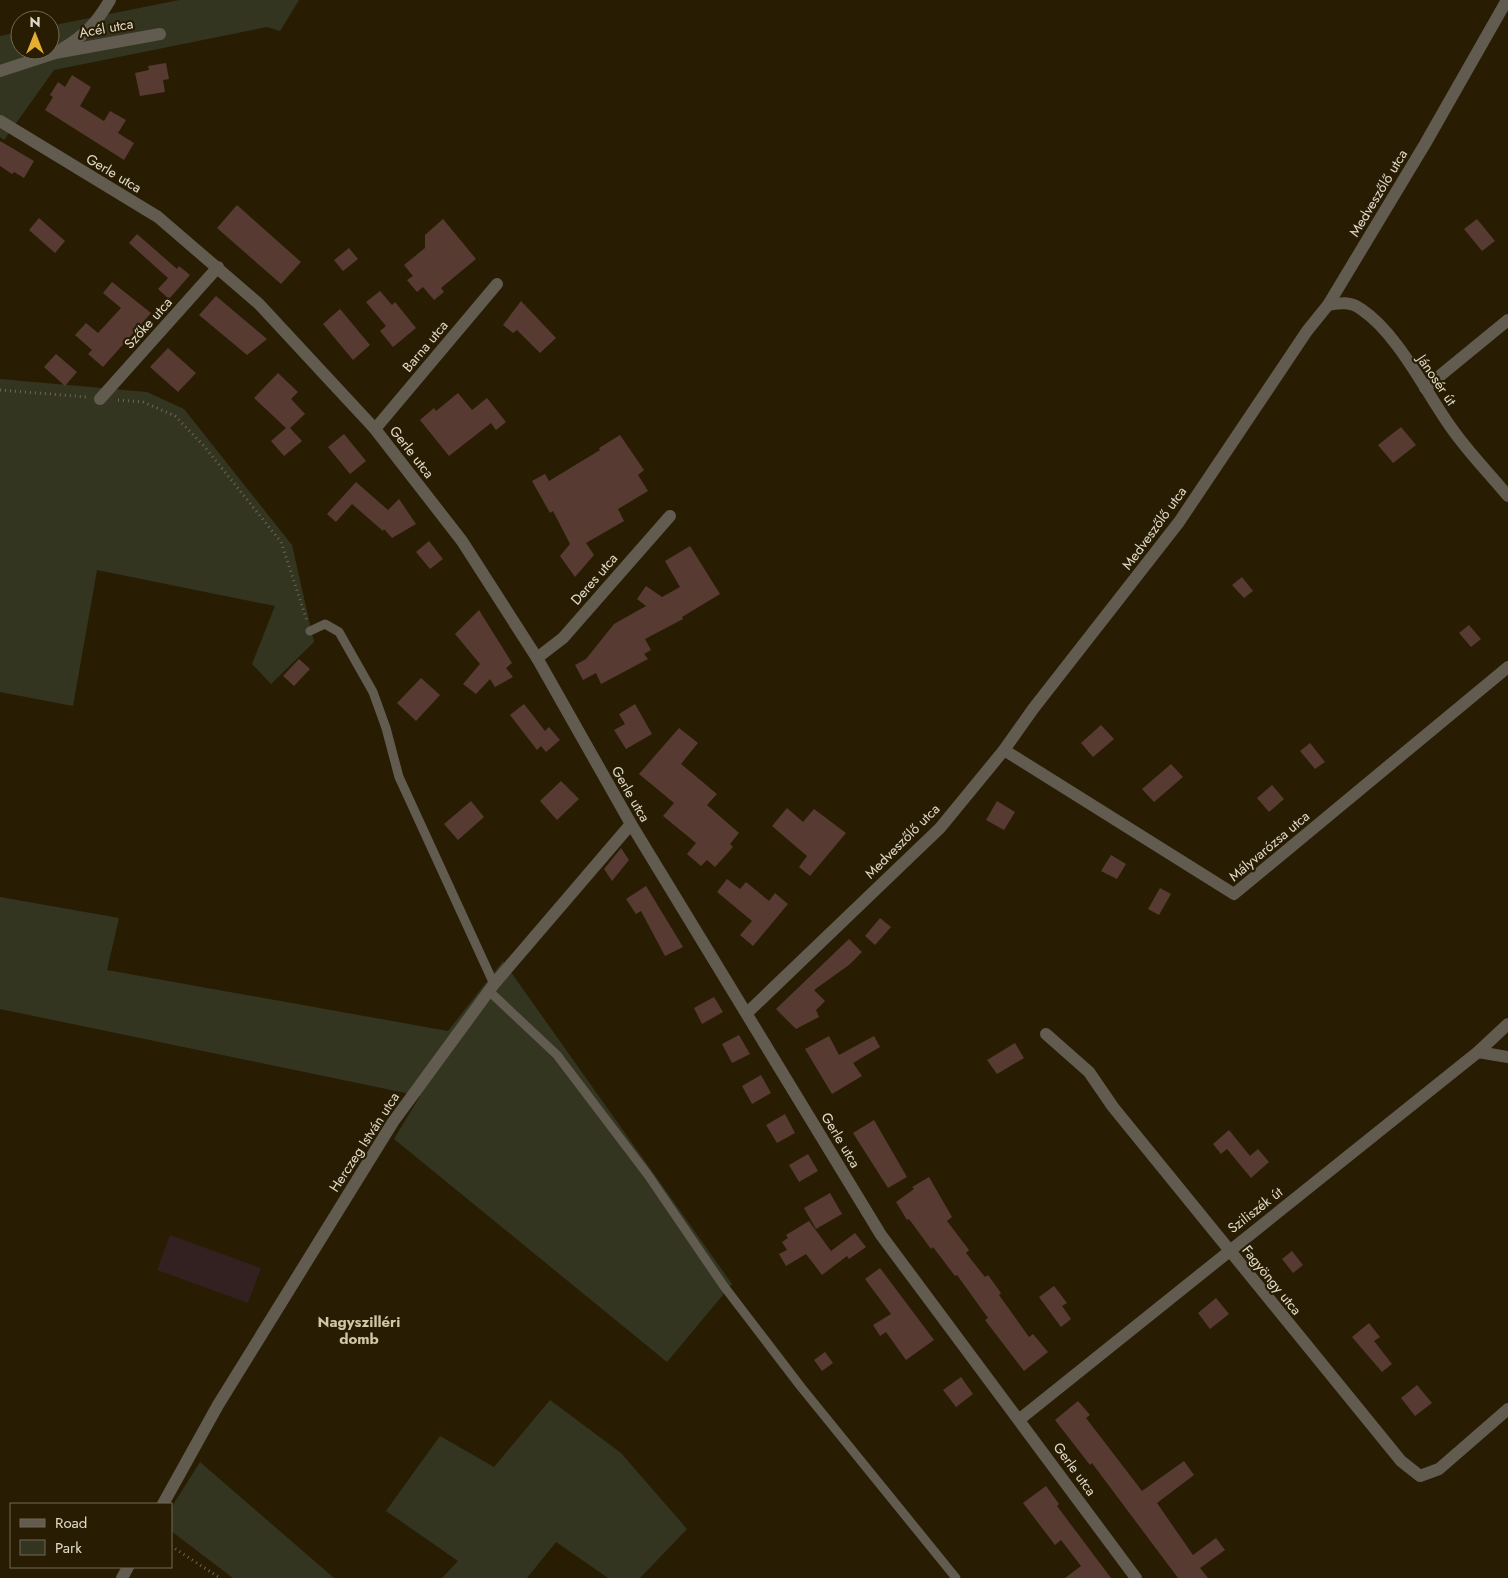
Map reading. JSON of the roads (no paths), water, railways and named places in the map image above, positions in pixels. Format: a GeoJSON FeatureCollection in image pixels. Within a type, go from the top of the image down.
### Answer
{"type":"FeatureCollection","features":[{"type":"Feature","properties":{"kind":"street"},"geometry":{"type":"LineString","coordinates":[[60,50],[82,36],[102,13],[110,0]]}},
{"type":"Feature","properties":{"kind":"street","name":"Medveszőlő utca"},"geometry":{"type":"LineString","coordinates":[[747,1014],[940,828],[1004,750],[1179,522],[1307,331],[1328,305],[1425,144],[1507,0]]}},
{"type":"Feature","properties":{"kind":"street","name":"Acél utca"},"geometry":{"type":"LineString","coordinates":[[60,52],[160,34]]}},
{"type":"Feature","properties":{"kind":"street","name":"Acél utca"},"geometry":{"type":"LineString","coordinates":[[0,71],[34,60]]}},
{"type":"Feature","properties":{"kind":"street","name":"Gerle utca"},"geometry":{"type":"LineString","coordinates":[[0,121],[158,217],[259,304],[375,429],[462,541],[537,658],[631,824],[881,1235],[1136,1578]]}},
{"type":"Feature","properties":{"kind":"street","name":"Szőke utca"},"geometry":{"type":"LineString","coordinates":[[100,399],[218,267]]}},
{"type":"Feature","properties":{"kind":"street","name":"Barna utca"},"geometry":{"type":"LineString","coordinates":[[375,429],[497,284]]}},
{"type":"Feature","properties":{"kind":"street","name":"Jánosér út"},"geometry":{"type":"LineString","coordinates":[[1328,305],[1344,302],[1359,307],[1373,319],[1385,332],[1451,428],[1508,496]]}},
{"type":"Feature","properties":{"kind":"street"},"geometry":{"type":"LineString","coordinates":[[1425,388],[1508,320]]}},
{"type":"Feature","properties":{"kind":"street","name":"Deres utca"},"geometry":{"type":"LineString","coordinates":[[537,658],[563,638],[670,516]]}},
{"type":"Feature","properties":{"kind":"street","name":"Mályvarózsa utca"},"geometry":{"type":"LineString","coordinates":[[1004,750],[1234,894],[1508,666]]}},
{"type":"Feature","properties":{"kind":"street","name":"Herczeg István utca"},"geometry":{"type":"LineString","coordinates":[[163,1503],[218,1405],[393,1122],[491,988],[631,824]]}},
{"type":"Feature","properties":{"kind":"street","name":"Sziliszék út"},"geometry":{"type":"LineString","coordinates":[[1020,1420],[1228,1250],[1478,1052],[1508,1024]]}},
{"type":"Feature","properties":{"kind":"street","name":"Fagyöngy utca"},"geometry":{"type":"LineString","coordinates":[[1046,1034],[1089,1072],[1113,1107],[1228,1250],[1401,1460],[1420,1476],[1439,1469],[1508,1409]]}},
{"type":"Feature","properties":{"kind":"street"},"geometry":{"type":"LineString","coordinates":[[1478,1052],[1508,1057]]}},
{"type":"Feature","properties":{"kind":"lane"},"geometry":{"type":"LineString","coordinates":[[310,631],[325,624],[339,632],[373,692],[386,728],[399,777],[491,988],[558,1054],[648,1176],[723,1286],[801,1387],[956,1578]]}},
{"type":"Feature","properties":{"kind":"district","name":"Nagyszilléri domb"},"geometry":{"type":"Point","coordinates":[359,1330]}}]}
